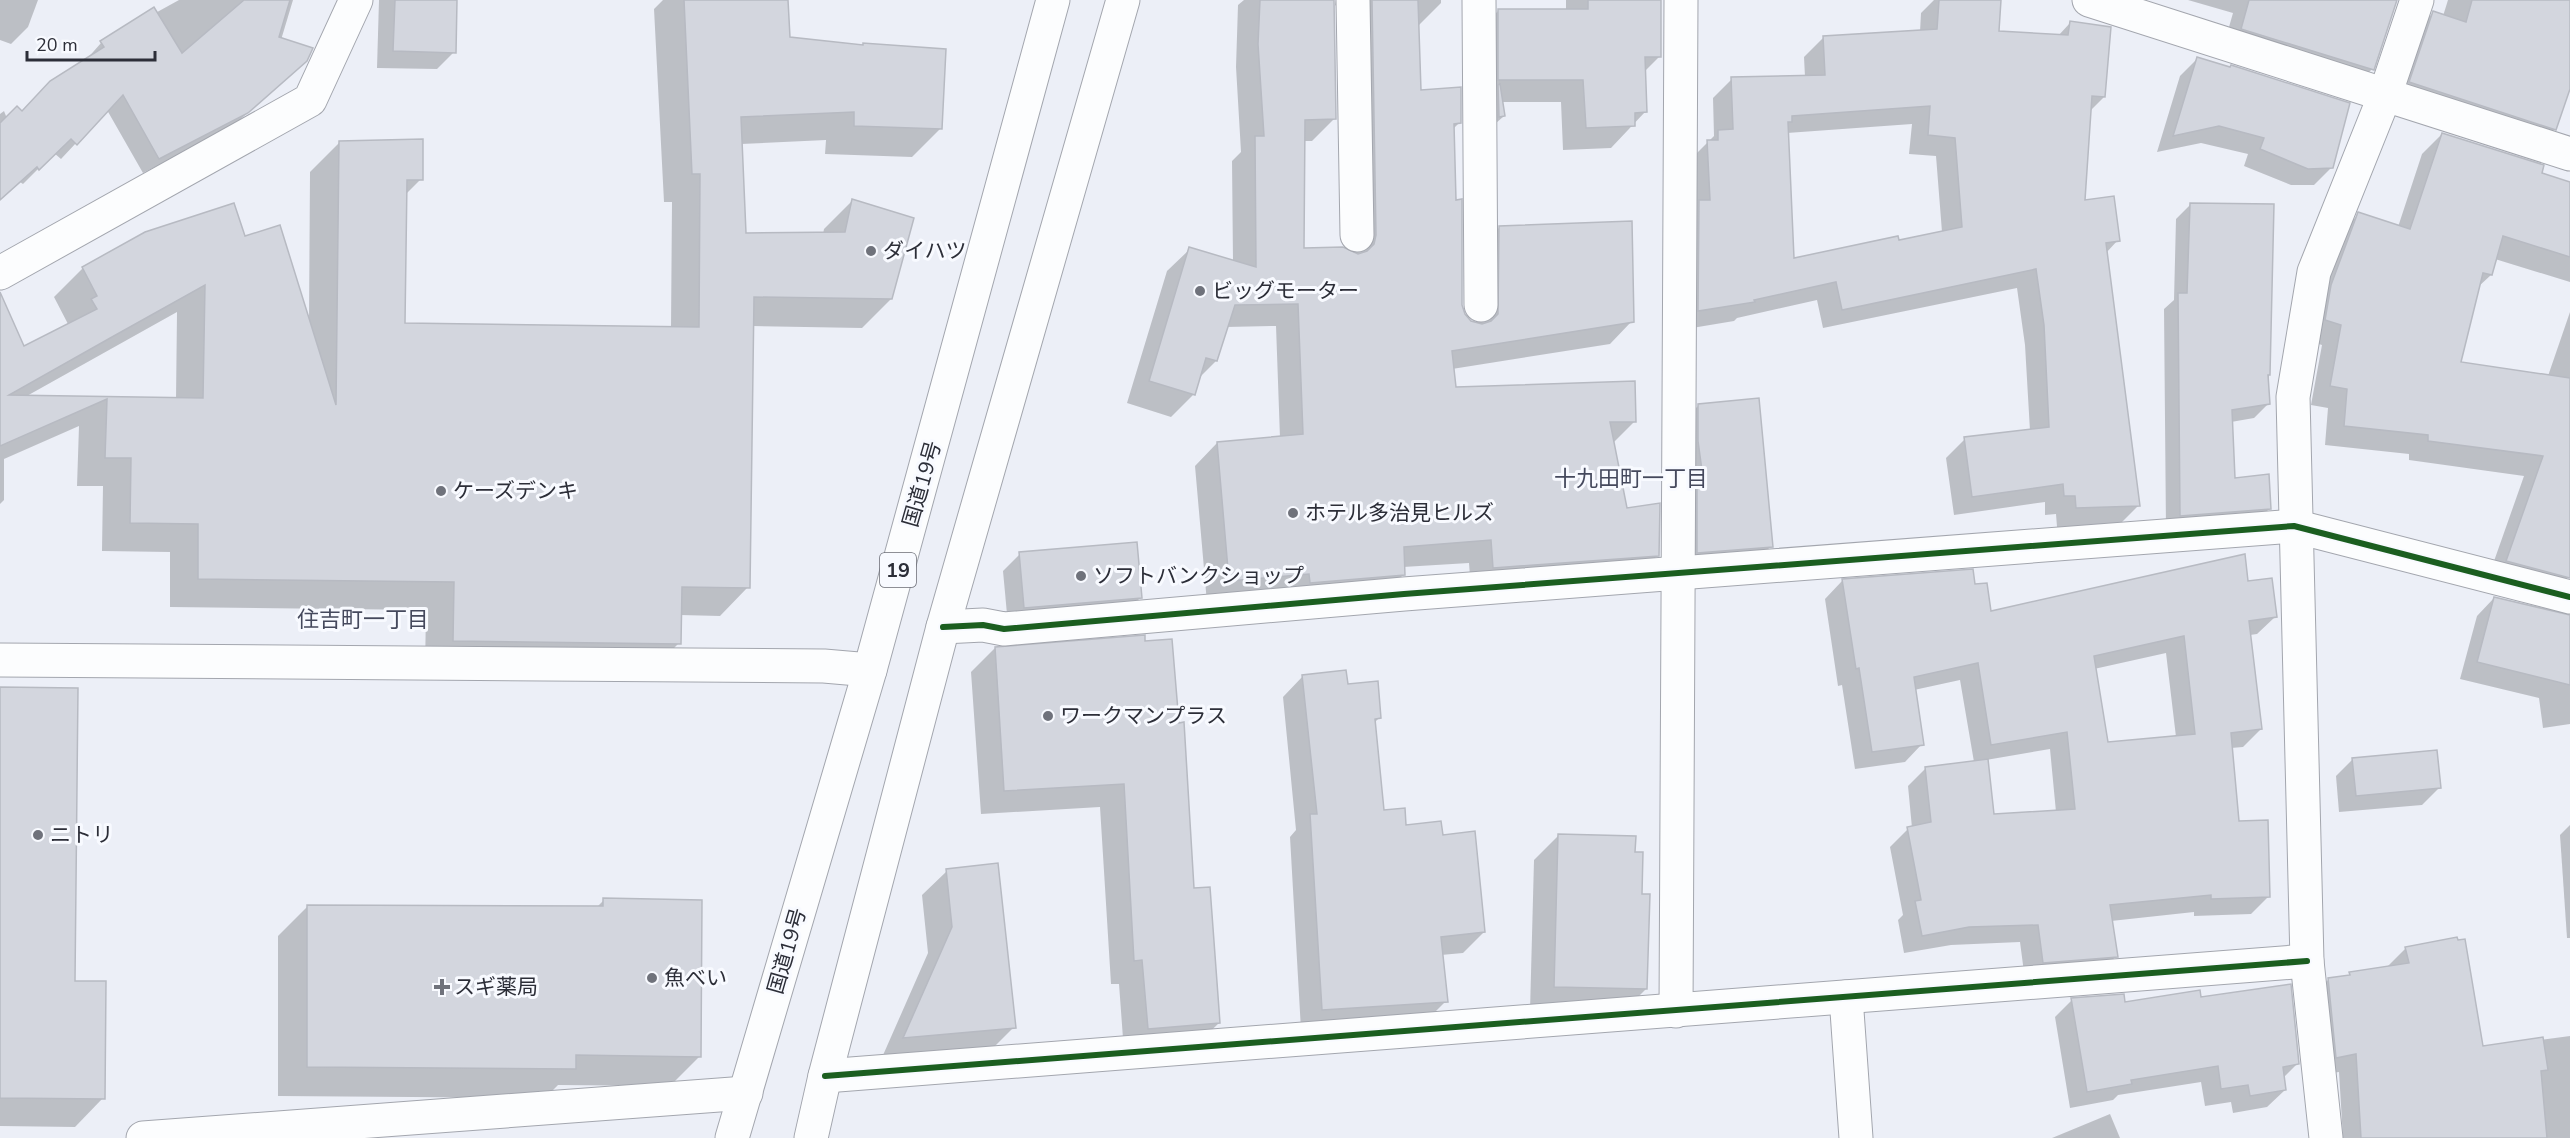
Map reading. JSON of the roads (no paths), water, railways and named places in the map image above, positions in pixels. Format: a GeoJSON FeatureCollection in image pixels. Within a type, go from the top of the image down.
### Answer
{"type":"FeatureCollection","features":[{"type":"Feature","properties":{"kind":"main road"},"geometry":{"type":"LineString","coordinates":[[0,273],[310,100],[356,0]]}},
{"type":"Feature","properties":{"kind":"main road","name":"国道19号"},"geometry":{"type":"LineString","coordinates":[[732,1138],[870,670],[1053,0]]}},
{"type":"Feature","properties":{"kind":"main road"},"geometry":{"type":"LineString","coordinates":[[811,1138],[825,1076],[944,627],[1123,0]]}},
{"type":"Feature","properties":{"kind":"main road"},"geometry":{"type":"LineString","coordinates":[[1353,0],[1357,235]]}},
{"type":"Feature","properties":{"kind":"main road"},"geometry":{"type":"LineString","coordinates":[[1479,0],[1481,305]]}},
{"type":"Feature","properties":{"kind":"main road"},"geometry":{"type":"LineString","coordinates":[[1676,1011],[1681,0]]}},
{"type":"Feature","properties":{"kind":"main road"},"geometry":{"type":"LineString","coordinates":[[2089,0],[2570,154]]}},
{"type":"Feature","properties":{"kind":"main road"},"geometry":{"type":"LineString","coordinates":[[2326,1138],[2307,961],[2294,526],[2293,397],[2314,272],[2385,95],[2417,0]]}},
{"type":"Feature","properties":{"kind":"main road"},"geometry":{"type":"LineString","coordinates":[[944,627],[983,625],[1004,629],[1677,573],[2294,526],[2570,597]]}},
{"type":"Feature","properties":{"kind":"main road"},"geometry":{"type":"LineString","coordinates":[[0,660],[812,666],[870,670]]}},
{"type":"Feature","properties":{"kind":"main road"},"geometry":{"type":"LineString","coordinates":[[825,1076],[2307,961]]}},
{"type":"Feature","properties":{"kind":"main road"},"geometry":{"type":"LineString","coordinates":[[1846,997],[1856,1138]]}},
{"type":"Feature","properties":{"kind":"main road"},"geometry":{"type":"LineString","coordinates":[[143,1138],[746,1093]]}},
{"type":"Feature","properties":{"kind":"place","name":"ダイハツ"},"geometry":{"type":"Point","coordinates":[871,251]}},
{"type":"Feature","properties":{"kind":"place","name":"ビッグモーター"},"geometry":{"type":"Point","coordinates":[1200,291]}},
{"type":"Feature","properties":{"kind":"place","name":"ケーズデンキ"},"geometry":{"type":"Point","coordinates":[441,491]}},
{"type":"Feature","properties":{"kind":"place","name":"ホテル多治見ヒルズ"},"geometry":{"type":"Point","coordinates":[1293,513]}},
{"type":"Feature","properties":{"kind":"place","name":"ソフトバンクショップ"},"geometry":{"type":"Point","coordinates":[1081,576]}},
{"type":"Feature","properties":{"kind":"place","name":"ワークマンプラス"},"geometry":{"type":"Point","coordinates":[1048,716]}},
{"type":"Feature","properties":{"kind":"place","name":"ニトリ"},"geometry":{"type":"Point","coordinates":[38,835]}},
{"type":"Feature","properties":{"kind":"place","name":"魚べい"},"geometry":{"type":"Point","coordinates":[652,978]}},
{"type":"Feature","properties":{"kind":"place","name":"スギ薬局"},"geometry":{"type":"Point","coordinates":[442,987]}},
{"type":"Feature","properties":{"kind":"district","name":"十九田町一丁目"},"geometry":{"type":"Point","coordinates":[1631,479]}},
{"type":"Feature","properties":{"kind":"district","name":"住吉町一丁目"},"geometry":{"type":"Point","coordinates":[363,620]}}]}
